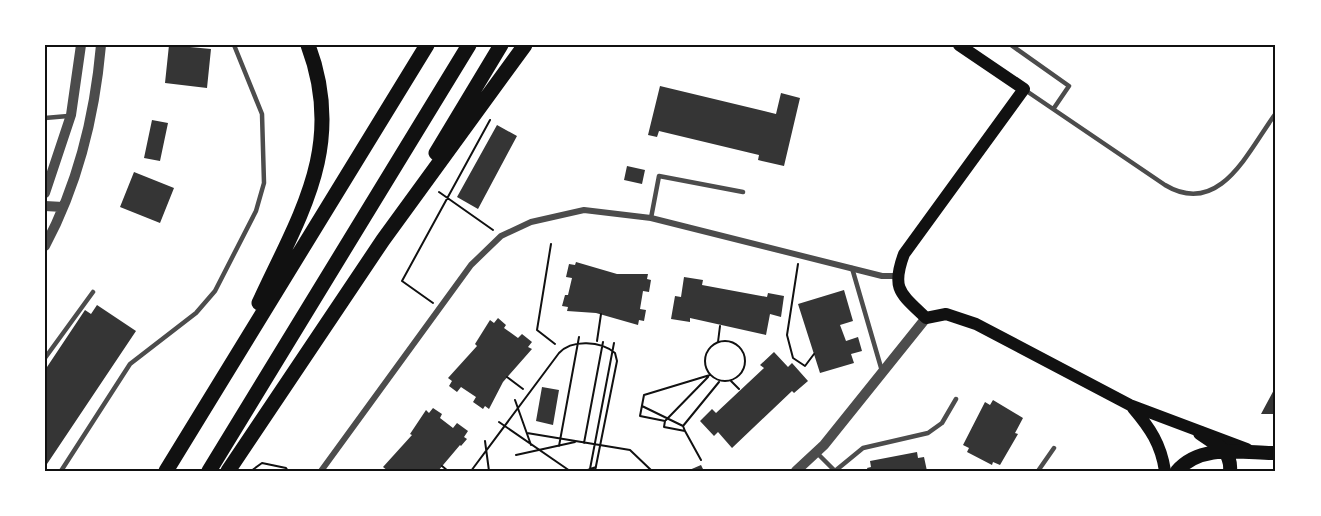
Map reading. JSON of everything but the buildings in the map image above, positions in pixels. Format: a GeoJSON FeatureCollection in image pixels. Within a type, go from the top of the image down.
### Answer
{"type":"FeatureCollection","features":[{"type":"Feature","properties":{"kind":"highway"},"geometry":{"type":"LineString","coordinates":[[230,366],[306,202],[319,162],[323,136],[322,97],[308,45]]}},
{"type":"Feature","properties":{"kind":"highway"},"geometry":{"type":"LineString","coordinates":[[166,471],[427,45]]}},
{"type":"Feature","properties":{"kind":"highway"},"geometry":{"type":"LineString","coordinates":[[209,471],[469,45]]}},
{"type":"Feature","properties":{"kind":"highway"},"geometry":{"type":"LineString","coordinates":[[383,240],[501,45]]}},
{"type":"Feature","properties":{"kind":"highway"},"geometry":{"type":"LineString","coordinates":[[228,471],[383,240],[525,45]]}},
{"type":"Feature","properties":{"kind":"main road"},"geometry":{"type":"LineString","coordinates":[[959,45],[1024,89],[904,254],[896,276],[898,287],[926,318],[946,314],[976,324],[1130,405],[1200,433],[1260,453]]}},
{"type":"Feature","properties":{"kind":"main road"},"geometry":{"type":"LineString","coordinates":[[1130,405],[1152,430],[1160,446],[1165,471]]}},
{"type":"Feature","properties":{"kind":"main road"},"geometry":{"type":"LineString","coordinates":[[1200,433],[1227,452],[1231,461],[1230,471]]}},
{"type":"Feature","properties":{"kind":"main road"},"geometry":{"type":"LineString","coordinates":[[1177,471],[1184,464],[1203,454],[1276,453]]}},
{"type":"Feature","properties":{"kind":"street"},"geometry":{"type":"LineString","coordinates":[[45,193],[71,115],[81,45]]}},
{"type":"Feature","properties":{"kind":"street"},"geometry":{"type":"LineString","coordinates":[[45,246],[63,207],[88,130],[101,45]]}},
{"type":"Feature","properties":{"kind":"street"},"geometry":{"type":"LineString","coordinates":[[45,206],[63,207]]}},
{"type":"Feature","properties":{"kind":"street"},"geometry":{"type":"LineString","coordinates":[[321,471],[471,265],[501,236],[531,222],[584,210],[651,218],[852,268],[896,276]]}},
{"type":"Feature","properties":{"kind":"street"},"geometry":{"type":"LineString","coordinates":[[796,471],[817,453],[926,318]]}},
{"type":"Feature","properties":{"kind":"lane"},"geometry":{"type":"LineString","coordinates":[[62,471],[130,364],[196,313],[215,291],[256,211],[264,183],[262,114],[234,45]]}},
{"type":"Feature","properties":{"kind":"lane"},"geometry":{"type":"LineString","coordinates":[[1011,45],[1069,86],[1054,108]]}},
{"type":"Feature","properties":{"kind":"lane"},"geometry":{"type":"LineString","coordinates":[[1024,89],[1165,185],[1188,196],[1200,196],[1221,186],[1276,113]]}},
{"type":"Feature","properties":{"kind":"lane"},"geometry":{"type":"LineString","coordinates":[[45,118],[59,119],[71,115]]}},
{"type":"Feature","properties":{"kind":"lane"},"geometry":{"type":"LineString","coordinates":[[651,218],[659,176],[743,192]]}},
{"type":"Feature","properties":{"kind":"lane"},"geometry":{"type":"LineString","coordinates":[[852,268],[882,371]]}},
{"type":"Feature","properties":{"kind":"lane"},"geometry":{"type":"LineString","coordinates":[[45,358],[93,292]]}},
{"type":"Feature","properties":{"kind":"lane"},"geometry":{"type":"LineString","coordinates":[[817,453],[835,471],[863,448],[928,433],[936,429],[956,399]]}},
{"type":"Feature","properties":{"kind":"lane"},"geometry":{"type":"LineString","coordinates":[[1038,471],[1054,448]]}},
{"type":"Feature","properties":{"kind":"path"},"geometry":{"type":"LineString","coordinates":[[439,306],[402,281],[492,117]]}},
{"type":"Feature","properties":{"kind":"path"},"geometry":{"type":"LineString","coordinates":[[439,192],[501,236]]}},
{"type":"Feature","properties":{"kind":"path"},"geometry":{"type":"LineString","coordinates":[[551,244],[537,330],[555,344]]}},
{"type":"Feature","properties":{"kind":"path"},"geometry":{"type":"LineString","coordinates":[[800,255],[786,335],[793,358],[805,366],[814,354]]}},
{"type":"Feature","properties":{"kind":"path"},"geometry":{"type":"LineString","coordinates":[[597,341],[602,314]]}},
{"type":"Feature","properties":{"kind":"path"},"geometry":{"type":"LineString","coordinates":[[718,342],[734,343],[744,352],[746,359],[743,372],[731,381],[719,381],[710,375],[705,367],[706,353],[718,342],[720,326]]}},
{"type":"Feature","properties":{"kind":"path"},"geometry":{"type":"LineString","coordinates":[[559,446],[579,337]]}},
{"type":"Feature","properties":{"kind":"path"},"geometry":{"type":"LineString","coordinates":[[471,471],[559,352],[567,345],[578,342],[612,351],[617,361],[596,469],[585,471]]}},
{"type":"Feature","properties":{"kind":"path"},"geometry":{"type":"LineString","coordinates":[[584,442],[603,342]]}},
{"type":"Feature","properties":{"kind":"path"},"geometry":{"type":"LineString","coordinates":[[590,469],[614,344]]}},
{"type":"Feature","properties":{"kind":"path"},"geometry":{"type":"LineString","coordinates":[[666,420],[640,416],[644,395],[710,375]]}},
{"type":"Feature","properties":{"kind":"path"},"geometry":{"type":"LineString","coordinates":[[685,431],[664,427],[666,420],[710,375]]}},
{"type":"Feature","properties":{"kind":"path"},"geometry":{"type":"LineString","coordinates":[[507,377],[523,389]]}},
{"type":"Feature","properties":{"kind":"path"},"geometry":{"type":"LineString","coordinates":[[682,426],[719,381]]}},
{"type":"Feature","properties":{"kind":"path"},"geometry":{"type":"LineString","coordinates":[[731,381],[739,389]]}},
{"type":"Feature","properties":{"kind":"path"},"geometry":{"type":"LineString","coordinates":[[514,400],[531,445]]}},
{"type":"Feature","properties":{"kind":"path"},"geometry":{"type":"LineString","coordinates":[[642,406],[682,426],[701,460]]}},
{"type":"Feature","properties":{"kind":"path"},"geometry":{"type":"LineString","coordinates":[[499,422],[570,471]]}},
{"type":"Feature","properties":{"kind":"path"},"geometry":{"type":"LineString","coordinates":[[527,433],[630,450],[652,471]]}},
{"type":"Feature","properties":{"kind":"path"},"geometry":{"type":"LineString","coordinates":[[485,441],[489,471]]}},
{"type":"Feature","properties":{"kind":"path"},"geometry":{"type":"LineString","coordinates":[[516,455],[578,442]]}},
{"type":"Feature","properties":{"kind":"path"},"geometry":{"type":"LineString","coordinates":[[251,471],[262,463],[286,468],[288,471]]}},
{"type":"Feature","properties":{"kind":"path"},"geometry":{"type":"LineString","coordinates":[[442,466],[448,471]]}}]}
